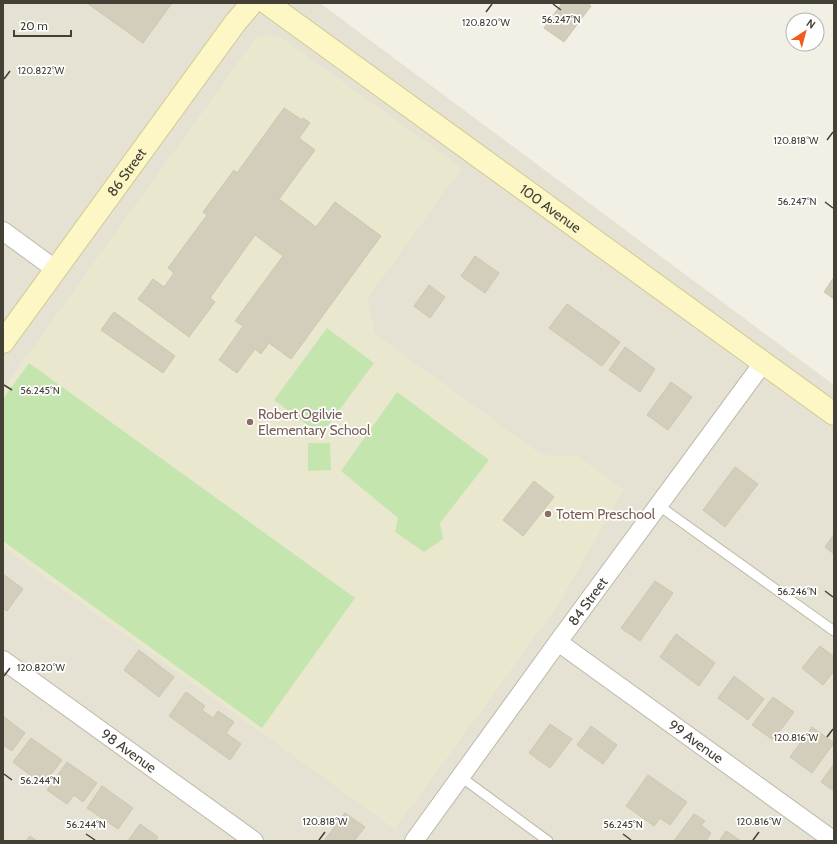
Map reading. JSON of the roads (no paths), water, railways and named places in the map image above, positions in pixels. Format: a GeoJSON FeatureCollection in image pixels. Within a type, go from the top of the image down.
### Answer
{"type":"FeatureCollection","features":[{"type":"Feature","properties":{"kind":"main road","name":"86 Street"},"geometry":{"type":"LineString","coordinates":[[3,342],[235,23],[252,3]]}},
{"type":"Feature","properties":{"kind":"main road","name":"100 Avenue"},"geometry":{"type":"LineString","coordinates":[[267,3],[834,414]]}},
{"type":"Feature","properties":{"kind":"street"},"geometry":{"type":"LineString","coordinates":[[3,231],[55,269]]}},
{"type":"Feature","properties":{"kind":"street","name":"84 Street"},"geometry":{"type":"LineString","coordinates":[[414,841],[658,505],[764,363]]}},
{"type":"Feature","properties":{"kind":"street","name":"99 Avenue"},"geometry":{"type":"LineString","coordinates":[[558,642],[834,841]]}},
{"type":"Feature","properties":{"kind":"street","name":"98 Avenue"},"geometry":{"type":"LineString","coordinates":[[3,660],[254,841]]}},
{"type":"Feature","properties":{"kind":"lane"},"geometry":{"type":"LineString","coordinates":[[658,505],[834,631]]}},
{"type":"Feature","properties":{"kind":"lane"},"geometry":{"type":"LineString","coordinates":[[461,777],[548,841]]}},
{"type":"Feature","properties":{"kind":"place","name":"Robert Ogilvie Elementary School"},"geometry":{"type":"Point","coordinates":[250,422]}},
{"type":"Feature","properties":{"kind":"place","name":"Totem Preschool"},"geometry":{"type":"Point","coordinates":[548,514]}}]}
